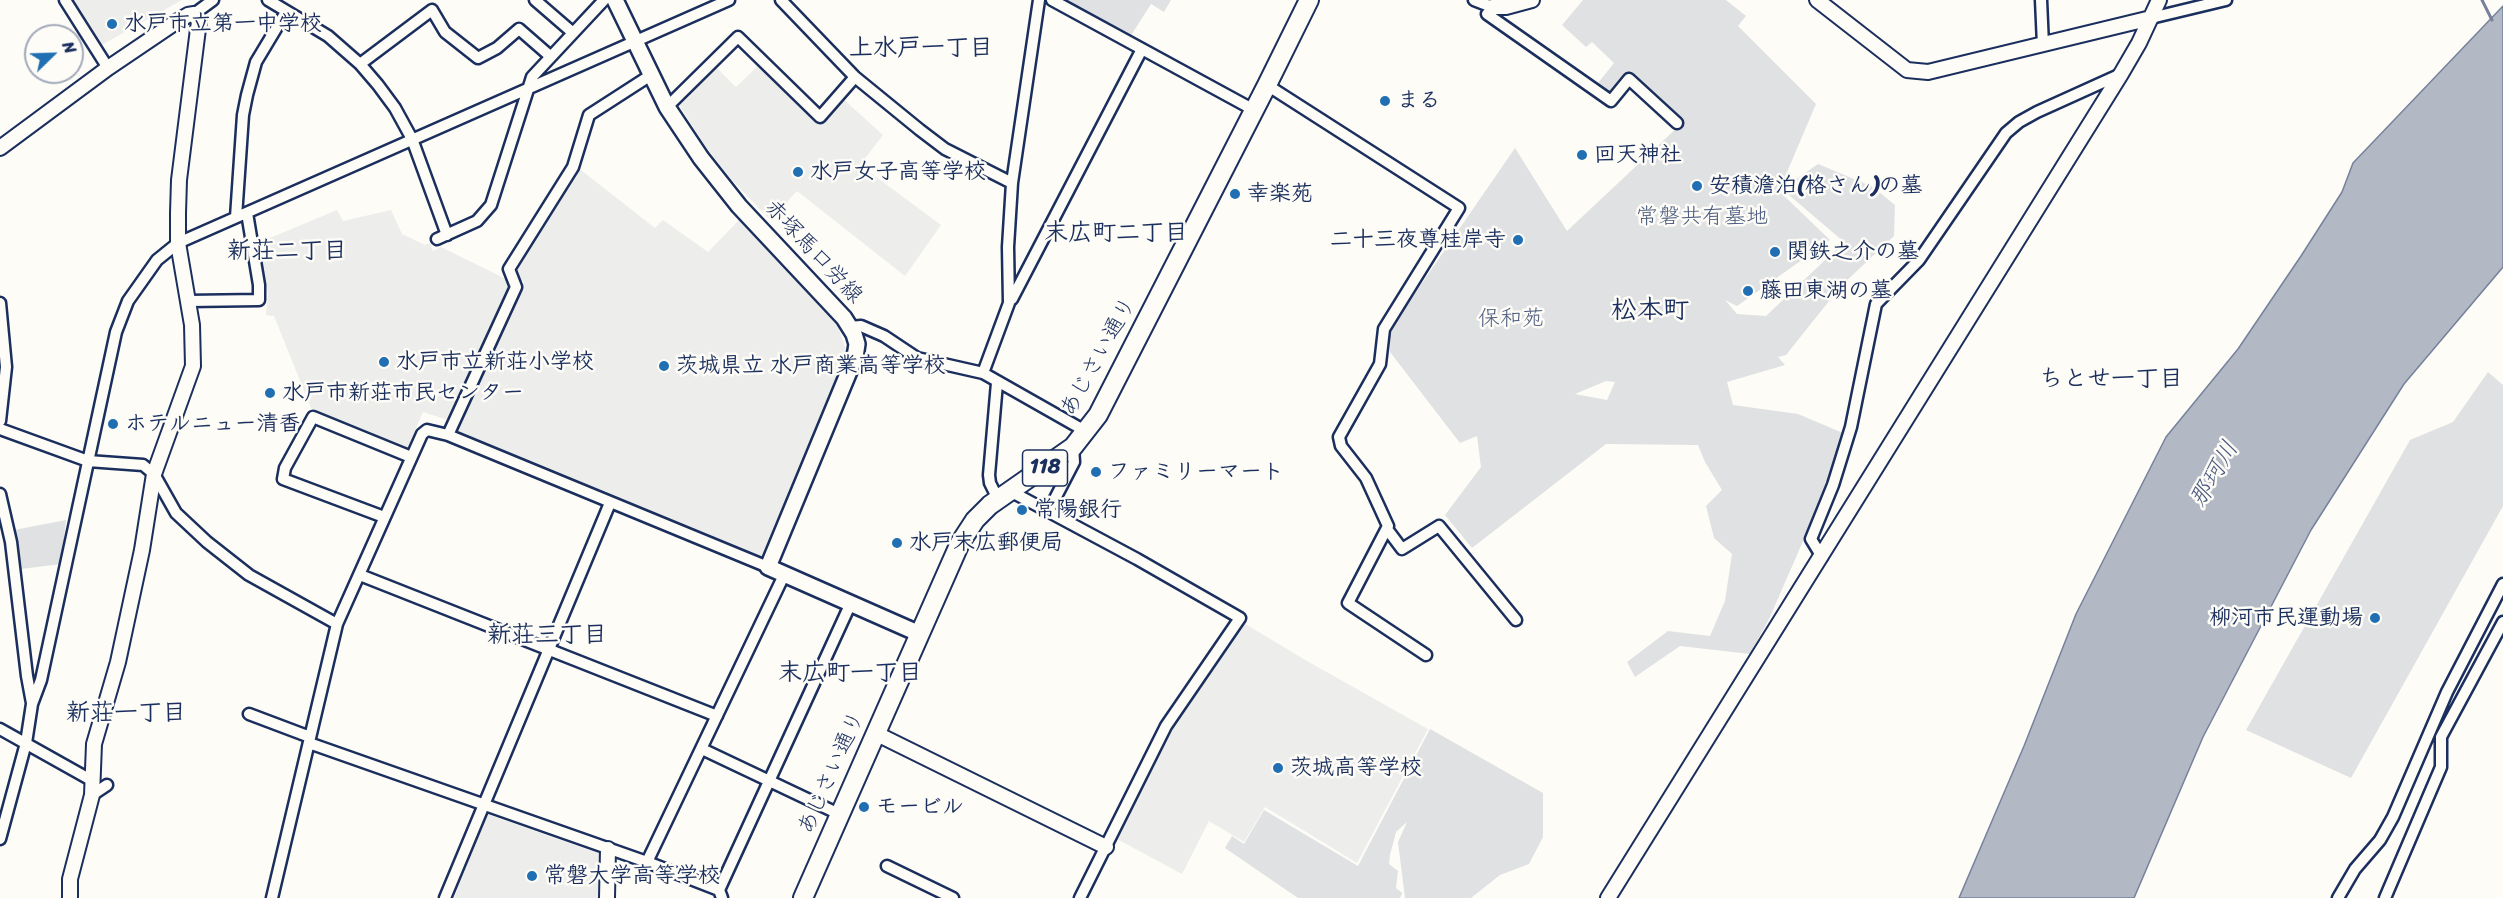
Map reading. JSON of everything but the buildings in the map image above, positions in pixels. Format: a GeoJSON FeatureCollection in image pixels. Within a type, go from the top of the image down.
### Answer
{"type":"FeatureCollection","features":[{"type":"Feature","properties":{"kind":"highway","name":"あじさい通り"},"geometry":{"type":"LineString","coordinates":[[803,898],[960,543],[975,520],[1004,495],[1073,447],[1098,415],[1309,0]]}},
{"type":"Feature","properties":{"kind":"main road","name":"赤塚馬口労線"},"geometry":{"type":"LineString","coordinates":[[615,0],[667,107],[701,158],[739,206],[850,327],[856,344],[855,357],[768,567]]}},
{"type":"Feature","properties":{"kind":"main road"},"geometry":{"type":"LineString","coordinates":[[768,567],[920,634]]}},
{"type":"Feature","properties":{"kind":"street"},"geometry":{"type":"LineString","coordinates":[[65,0],[108,68]]}},
{"type":"Feature","properties":{"kind":"street"},"geometry":{"type":"LineString","coordinates":[[0,148],[108,68],[213,0]]}},
{"type":"Feature","properties":{"kind":"street"},"geometry":{"type":"LineString","coordinates":[[268,0],[328,36],[360,64],[395,108],[412,139],[442,237],[477,220],[490,205],[532,77],[604,0]]}},
{"type":"Feature","properties":{"kind":"street"},"geometry":{"type":"LineString","coordinates":[[535,0],[572,33]]}},
{"type":"Feature","properties":{"kind":"street"},"geometry":{"type":"LineString","coordinates":[[0,839],[26,743],[32,704],[41,680],[121,316],[146,273],[157,260],[178,243],[729,0]]}},
{"type":"Feature","properties":{"kind":"street"},"geometry":{"type":"LineString","coordinates":[[781,0],[855,77],[945,149],[1012,183]]}},
{"type":"Feature","properties":{"kind":"street"},"geometry":{"type":"LineString","coordinates":[[1009,303],[1008,247],[1012,183],[1040,0]]}},
{"type":"Feature","properties":{"kind":"street"},"geometry":{"type":"LineString","coordinates":[[1052,0],[1254,110]]}},
{"type":"Feature","properties":{"kind":"street"},"geometry":{"type":"LineString","coordinates":[[1474,0],[1611,101],[1629,79],[1677,123]]}},
{"type":"Feature","properties":{"kind":"street"},"geometry":{"type":"LineString","coordinates":[[1490,10],[1532,0]]}},
{"type":"Feature","properties":{"kind":"street"},"geometry":{"type":"LineString","coordinates":[[1816,0],[1907,69],[1928,72],[2226,0]]}},
{"type":"Feature","properties":{"kind":"street"},"geometry":{"type":"LineString","coordinates":[[2041,0],[2043,45]]}},
{"type":"Feature","properties":{"kind":"street"},"geometry":{"type":"LineString","coordinates":[[1608,898],[2121,74],[2159,0]]}},
{"type":"Feature","properties":{"kind":"street"},"geometry":{"type":"LineString","coordinates":[[360,64],[432,10],[445,32],[478,58],[497,48],[519,29],[550,56]]}},
{"type":"Feature","properties":{"kind":"street"},"geometry":{"type":"LineString","coordinates":[[188,301],[259,300],[259,285],[241,215],[243,115],[256,62],[286,12]]}},
{"type":"Feature","properties":{"kind":"street"},"geometry":{"type":"LineString","coordinates":[[70,898],[70,879],[92,795],[94,744],[120,651],[142,550],[154,474],[186,391],[193,366],[194,350],[178,243],[179,180],[199,21],[194,14]]}},
{"type":"Feature","properties":{"kind":"street"},"geometry":{"type":"LineString","coordinates":[[667,107],[738,37],[819,117],[855,77]]}},
{"type":"Feature","properties":{"kind":"street"},"geometry":{"type":"LineString","coordinates":[[983,373],[1009,303],[1142,49]]}},
{"type":"Feature","properties":{"kind":"street"},"geometry":{"type":"LineString","coordinates":[[1822,557],[1811,539],[1833,485],[1851,427],[1876,303],[1919,260],[2006,133],[2019,122],[2037,112],[2121,74]]}},
{"type":"Feature","properties":{"kind":"street"},"geometry":{"type":"LineString","coordinates":[[448,435],[516,287],[509,269],[573,167],[589,114],[651,75]]}},
{"type":"Feature","properties":{"kind":"street"},"geometry":{"type":"LineString","coordinates":[[1267,86],[1459,208],[1384,328],[1380,364],[1340,437],[1341,447],[1366,478],[1388,526],[1348,603],[1426,655]]}},
{"type":"Feature","properties":{"kind":"street"},"geometry":{"type":"LineString","coordinates":[[0,303],[6,367],[0,421]]}},
{"type":"Feature","properties":{"kind":"street"},"geometry":{"type":"LineString","coordinates":[[850,327],[861,326],[884,336],[916,358],[983,373],[1087,432]]}},
{"type":"Feature","properties":{"kind":"street"},"geometry":{"type":"LineString","coordinates":[[997,383],[990,483],[1004,495],[1048,512],[1137,559],[1239,618],[1166,726],[1080,898]]}},
{"type":"Feature","properties":{"kind":"street"},"geometry":{"type":"LineString","coordinates":[[384,518],[283,479],[285,468],[313,417],[411,457]]}},
{"type":"Feature","properties":{"kind":"street"},"geometry":{"type":"LineString","coordinates":[[0,429],[88,461],[143,465],[154,474],[176,513],[207,542],[249,575],[337,624]]}},
{"type":"Feature","properties":{"kind":"street"},"geometry":{"type":"LineString","coordinates":[[272,898],[337,624],[411,457],[422,434],[427,430],[448,435],[768,567]]}},
{"type":"Feature","properties":{"kind":"street"},"geometry":{"type":"LineString","coordinates":[[1048,512],[1074,462],[1073,447]]}},
{"type":"Feature","properties":{"kind":"street"},"geometry":{"type":"LineString","coordinates":[[0,494],[11,542],[32,704]]}},
{"type":"Feature","properties":{"kind":"street"},"geometry":{"type":"LineString","coordinates":[[445,898],[610,503]]}},
{"type":"Feature","properties":{"kind":"street"},"geometry":{"type":"LineString","coordinates":[[1387,529],[1402,549],[1439,526],[1516,620]]}},
{"type":"Feature","properties":{"kind":"street"},"geometry":{"type":"LineString","coordinates":[[647,862],[785,573]]}},
{"type":"Feature","properties":{"kind":"street"},"geometry":{"type":"LineString","coordinates":[[360,576],[717,716]]}},
{"type":"Feature","properties":{"kind":"street"},"geometry":{"type":"LineString","coordinates":[[2338,898],[2355,869],[2380,840],[2393,817],[2447,692],[2503,584]]}},
{"type":"Feature","properties":{"kind":"street"},"geometry":{"type":"LineString","coordinates":[[249,714],[310,740],[483,805],[647,862],[721,894],[850,605]]}},
{"type":"Feature","properties":{"kind":"street"},"geometry":{"type":"LineString","coordinates":[[2385,898],[2441,767],[2441,737],[2503,622]]}},
{"type":"Feature","properties":{"kind":"street"},"geometry":{"type":"LineString","coordinates":[[0,729],[91,780]]}},
{"type":"Feature","properties":{"kind":"street"},"geometry":{"type":"LineString","coordinates":[[875,733],[1106,847]]}},
{"type":"Feature","properties":{"kind":"street"},"geometry":{"type":"LineString","coordinates":[[702,750],[839,814]]}},
{"type":"Feature","properties":{"kind":"street"},"geometry":{"type":"LineString","coordinates":[[92,795],[106,785]]}},
{"type":"Feature","properties":{"kind":"street"},"geometry":{"type":"LineString","coordinates":[[608,849],[608,898]]}},
{"type":"Feature","properties":{"kind":"street"},"geometry":{"type":"LineString","coordinates":[[887,866],[953,898]]}},
{"type":"Feature","properties":{"kind":"shaded area","name":"水戸市立第一中学校"},"geometry":{"type":"Polygon","coordinates":[[[71,0],[182,0],[98,47],[71,0]]]}},
{"type":"Feature","properties":{"kind":"shaded area","name":"水戸女子高等学校"},"geometry":{"type":"Polygon","coordinates":[[[761,63],[819,121],[841,97],[883,135],[860,165],[941,225],[905,276],[797,191],[770,220],[731,179],[703,143],[677,101],[713,64],[736,87],[761,63]]]}},
{"type":"Feature","properties":{"kind":"shaded area","name":"茨城県立 水戸商業高等学校"},"geometry":{"type":"Polygon","coordinates":[[[577,167],[655,228],[663,220],[708,252],[741,218],[838,325],[846,351],[840,381],[763,557],[454,431],[524,282],[514,274],[513,267],[577,167]]]}},
{"type":"Feature","properties":{"kind":"shaded area","name":"水戸市立新荘小学校"},"geometry":{"type":"Polygon","coordinates":[[[337,210],[343,221],[391,210],[402,234],[425,245],[430,243],[433,251],[441,247],[508,280],[512,288],[448,420],[423,412],[407,449],[311,408],[274,316],[266,315],[268,294],[258,243],[337,210]]]}},
{"type":"Feature","properties":{"kind":"shaded area","name":"茨城高等学校"},"geometry":{"type":"Polygon","coordinates":[[[1242,622],[1428,729],[1357,863],[1265,807],[1244,842],[1209,821],[1182,874],[1113,837],[1169,727],[1242,622]]]}},
{"type":"Feature","properties":{"kind":"shaded area","name":"常磐大学高等学校"},"geometry":{"type":"Polygon","coordinates":[[[487,814],[601,854],[602,898],[454,898],[487,814]]]}},
{"type":"Feature","properties":{"kind":"green space"},"geometry":{"type":"Polygon","coordinates":[[[1064,0],[1171,0],[1164,12],[1151,4],[1130,37],[1064,0]]]}},
{"type":"Feature","properties":{"kind":"green space"},"geometry":{"type":"Polygon","coordinates":[[[1583,0],[1726,0],[1746,16],[1738,26],[1816,104],[1779,191],[1830,240],[1737,306],[1725,300],[1737,314],[1766,316],[1844,242],[1782,189],[1818,164],[1873,187],[1895,205],[1894,236],[1841,286],[1786,355],[1778,357],[1785,365],[1727,382],[1733,405],[1798,414],[1843,433],[1827,486],[1770,617],[1750,654],[1680,646],[1635,677],[1627,662],[1668,631],[1710,636],[1725,601],[1732,554],[1714,538],[1706,506],[1722,490],[1705,462],[1698,445],[1606,444],[1472,548],[1445,515],[1481,467],[1477,436],[1460,443],[1390,352],[1389,331],[1515,148],[1567,231],[1681,124],[1626,73],[1610,92],[1598,83],[1614,63],[1592,42],[1586,47],[1562,25],[1583,0]],[[1606,381],[1575,394],[1607,400],[1615,382],[1606,381]]]}},
{"type":"Feature","properties":{"kind":"green space","name":"柳河市民運動場"},"geometry":{"type":"Polygon","coordinates":[[[2488,372],[2503,385],[2503,506],[2351,778],[2246,730],[2410,440],[2453,422],[2488,372]]]}},
{"type":"Feature","properties":{"kind":"green space"},"geometry":{"type":"Polygon","coordinates":[[[66,520],[61,564],[21,569],[14,530],[66,520]]]}},
{"type":"Feature","properties":{"kind":"green space"},"geometry":{"type":"Polygon","coordinates":[[[1430,729],[1543,793],[1543,837],[1529,864],[1500,875],[1471,898],[1405,898],[1398,842],[1407,822],[1396,832],[1389,864],[1398,871],[1396,888],[1402,893],[1400,898],[1298,898],[1225,848],[1232,836],[1244,844],[1264,810],[1358,866],[1430,729]]]}},
{"type":"Feature","properties":{"kind":"water","name":"那珂川"},"geometry":{"type":"Polygon","coordinates":[[[2503,6],[2503,267],[2404,384],[2311,530],[2203,737],[2134,898],[1959,898],[2024,746],[2076,614],[2166,437],[2238,349],[2342,192],[2353,163],[2503,6]]]}},
{"type":"Feature","properties":{"kind":"waterway"},"geometry":{"type":"LineString","coordinates":[[2482,0],[2492,20]]}},
{"type":"Feature","properties":{"kind":"place","name":"水戸市立第一中学校"},"geometry":{"type":"Point","coordinates":[112,24]}},
{"type":"Feature","properties":{"kind":"place","name":"まる"},"geometry":{"type":"Point","coordinates":[1385,101]}},
{"type":"Feature","properties":{"kind":"place","name":"回天神社"},"geometry":{"type":"Point","coordinates":[1582,155]}},
{"type":"Feature","properties":{"kind":"place","name":"水戸女子高等学校"},"geometry":{"type":"Point","coordinates":[798,172]}},
{"type":"Feature","properties":{"kind":"place","name":"安積澹泊(格さん)の墓"},"geometry":{"type":"Point","coordinates":[1697,186]}},
{"type":"Feature","properties":{"kind":"place","name":"幸楽苑"},"geometry":{"type":"Point","coordinates":[1235,194]}},
{"type":"Feature","properties":{"kind":"place","name":"二十三夜尊桂岸寺"},"geometry":{"type":"Point","coordinates":[1518,240]}},
{"type":"Feature","properties":{"kind":"place","name":"関鉄之介の墓"},"geometry":{"type":"Point","coordinates":[1775,252]}},
{"type":"Feature","properties":{"kind":"place","name":"藤田東湖の墓"},"geometry":{"type":"Point","coordinates":[1748,291]}},
{"type":"Feature","properties":{"kind":"place","name":"水戸市立新荘小学校"},"geometry":{"type":"Point","coordinates":[384,362]}},
{"type":"Feature","properties":{"kind":"place","name":"茨城県立 水戸商業高等学校"},"geometry":{"type":"Point","coordinates":[664,366]}},
{"type":"Feature","properties":{"kind":"place","name":"水戸市新荘市民センター"},"geometry":{"type":"Point","coordinates":[270,393]}},
{"type":"Feature","properties":{"kind":"place","name":"ホテルニュー清香"},"geometry":{"type":"Point","coordinates":[113,424]}},
{"type":"Feature","properties":{"kind":"place","name":"ファミリーマート"},"geometry":{"type":"Point","coordinates":[1096,472]}},
{"type":"Feature","properties":{"kind":"place","name":"常陽銀行"},"geometry":{"type":"Point","coordinates":[1022,510]}},
{"type":"Feature","properties":{"kind":"place","name":"水戸末広郵便局"},"geometry":{"type":"Point","coordinates":[897,543]}},
{"type":"Feature","properties":{"kind":"place","name":"柳河市民運動場"},"geometry":{"type":"Point","coordinates":[2375,618]}},
{"type":"Feature","properties":{"kind":"place","name":"茨城高等学校"},"geometry":{"type":"Point","coordinates":[1278,768]}},
{"type":"Feature","properties":{"kind":"place","name":"モービル"},"geometry":{"type":"Point","coordinates":[864,807]}},
{"type":"Feature","properties":{"kind":"place","name":"常磐大学高等学校"},"geometry":{"type":"Point","coordinates":[532,876]}},
{"type":"Feature","properties":{"kind":"district","name":"上水戸一丁目"},"geometry":{"type":"Point","coordinates":[921,49]}},
{"type":"Feature","properties":{"kind":"district","name":"末広町二丁目"},"geometry":{"type":"Point","coordinates":[1116,234]}},
{"type":"Feature","properties":{"kind":"district","name":"新荘二丁目"},"geometry":{"type":"Point","coordinates":[287,252]}},
{"type":"Feature","properties":{"kind":"district","name":"松本町"},"geometry":{"type":"Point","coordinates":[1650,311]}},
{"type":"Feature","properties":{"kind":"district","name":"ちとせ一丁目"},"geometry":{"type":"Point","coordinates":[2111,380]}},
{"type":"Feature","properties":{"kind":"district","name":"新荘三丁目"},"geometry":{"type":"Point","coordinates":[547,636]}},
{"type":"Feature","properties":{"kind":"district","name":"末広町一丁目"},"geometry":{"type":"Point","coordinates":[850,674]}},
{"type":"Feature","properties":{"kind":"district","name":"新荘一丁目"},"geometry":{"type":"Point","coordinates":[126,714]}},
{"type":"Feature","properties":{"kind":"park label","name":"常磐共有墓地"},"geometry":{"type":"Point","coordinates":[1702,217]}},
{"type":"Feature","properties":{"kind":"park label","name":"保和苑"},"geometry":{"type":"Point","coordinates":[1511,319]}}]}
